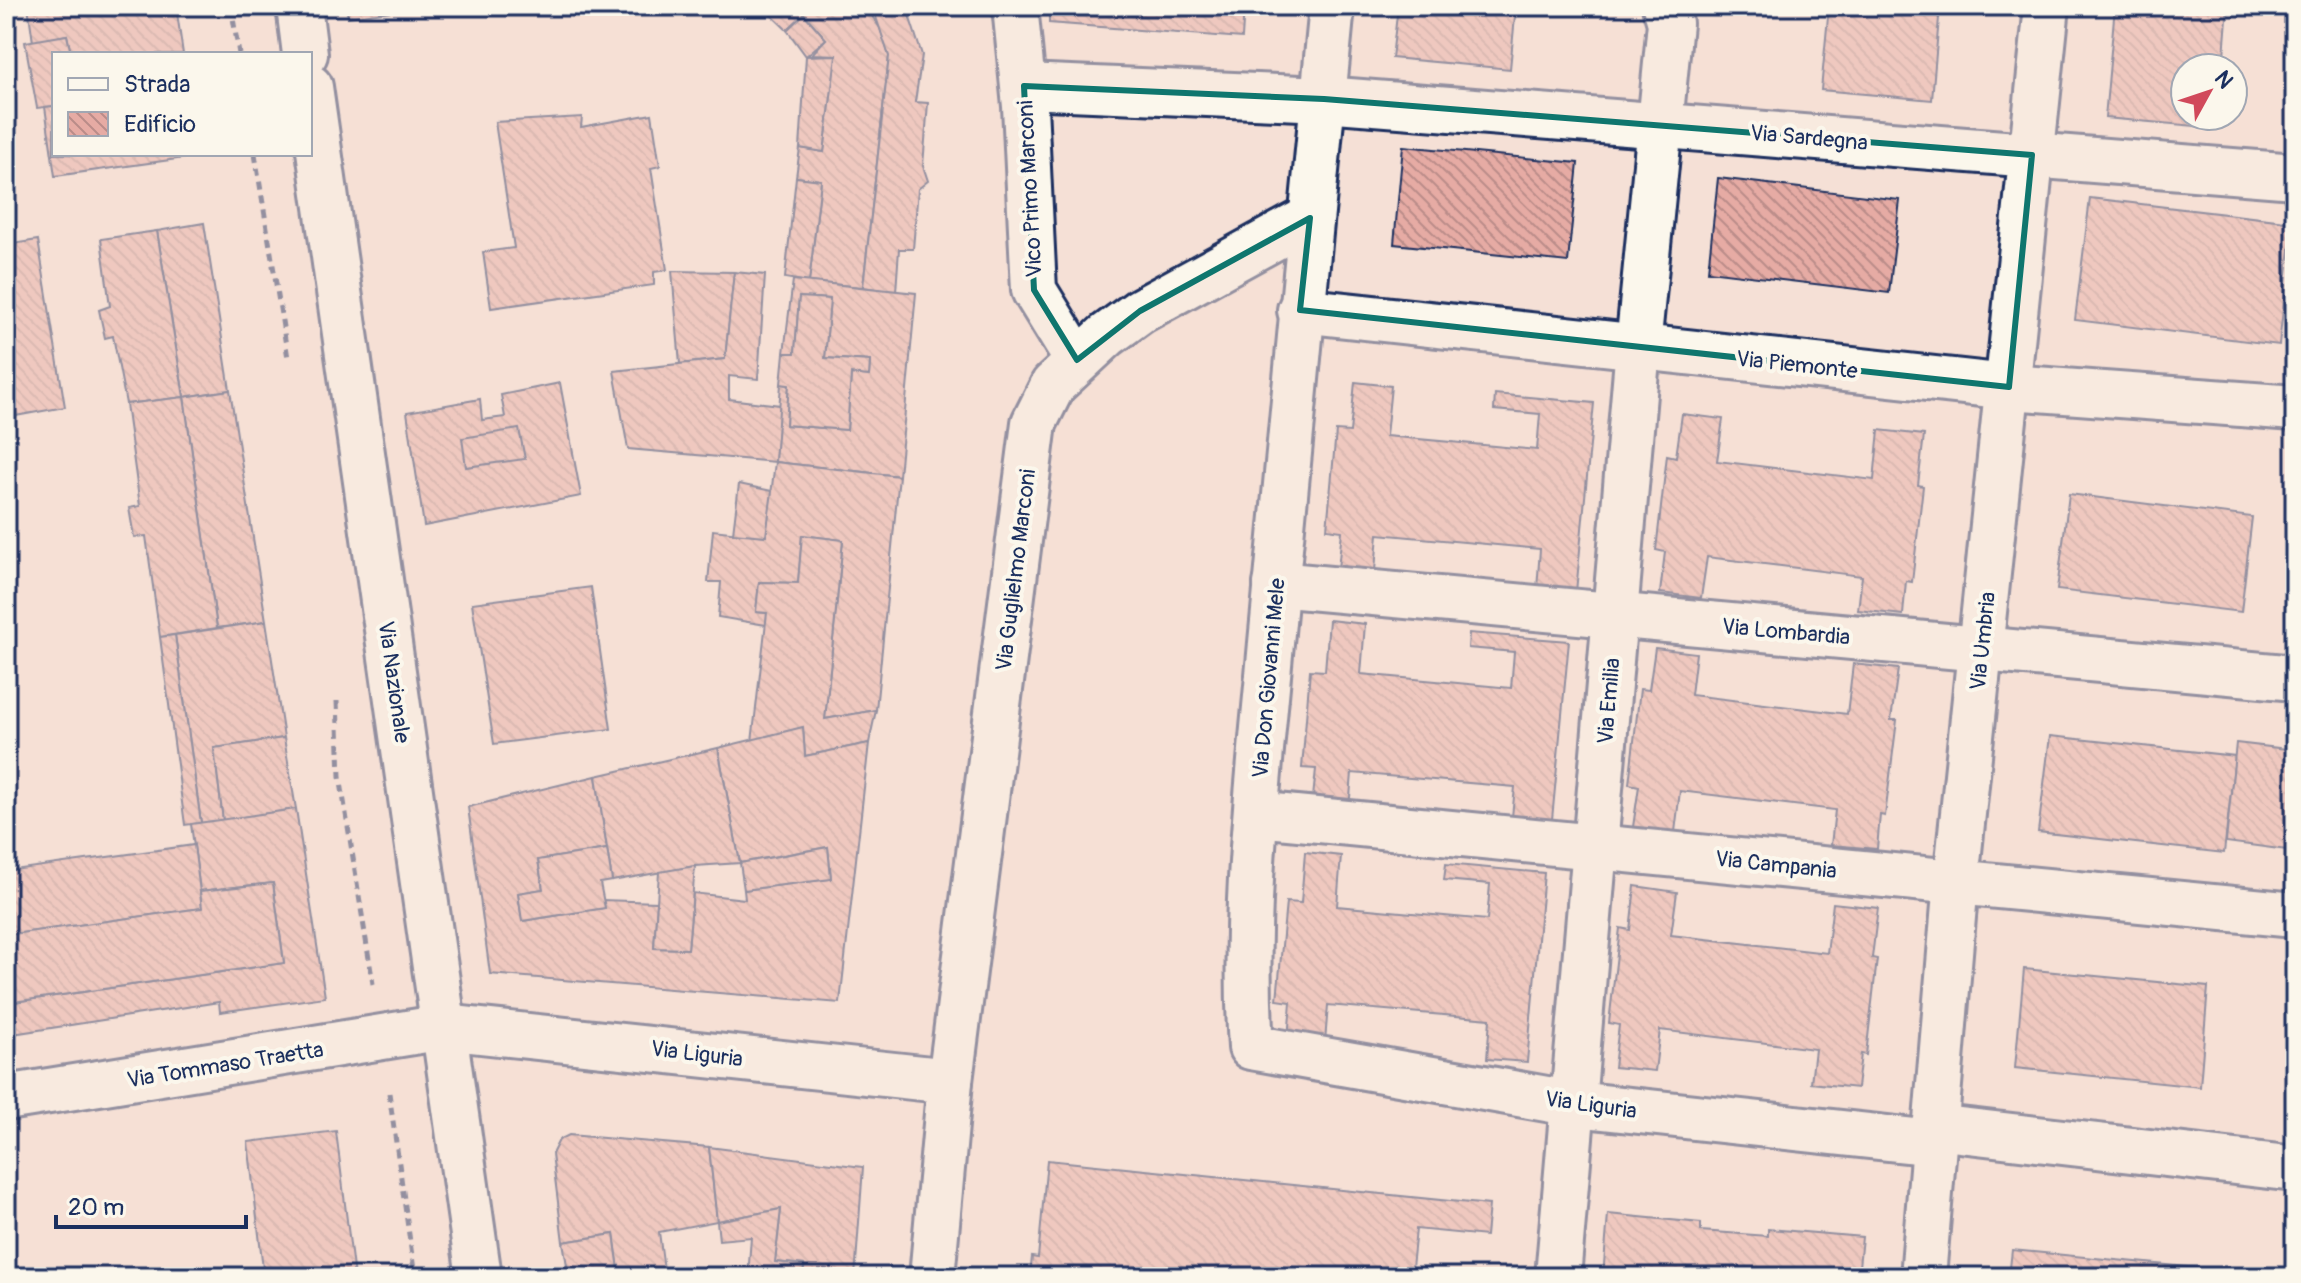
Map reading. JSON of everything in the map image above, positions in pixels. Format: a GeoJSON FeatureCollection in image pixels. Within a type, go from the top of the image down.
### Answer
{"type":"FeatureCollection","features":[{"type":"Feature","properties":{"kind":"street"},"geometry":{"type":"LineString","coordinates":[[299,6],[305,52]]}},
{"type":"Feature","properties":{"kind":"street","name":"Vico Primo Marconi"},"geometry":{"type":"LineString","coordinates":[[1015,6],[1024,86],[1034,290],[1077,360]]}},
{"type":"Feature","properties":{"kind":"street"},"geometry":{"type":"LineString","coordinates":[[1310,218],[1332,6]]}},
{"type":"Feature","properties":{"kind":"street","name":"Via Umbria"},"geometry":{"type":"LineString","coordinates":[[1923,1277],[1956,881],[2047,6]]}},
{"type":"Feature","properties":{"kind":"street","name":"Via Emilia"},"geometry":{"type":"LineString","coordinates":[[1558,1277],[1638,347],[1673,12]]}},
{"type":"Feature","properties":{"kind":"street","name":"Via Sardegna"},"geometry":{"type":"LineString","coordinates":[[1024,86],[1324,99],[2295,176]]}},
{"type":"Feature","properties":{"kind":"street","name":"Via Nazionale"},"geometry":{"type":"LineString","coordinates":[[312,101],[479,1277]]}},
{"type":"Feature","properties":{"kind":"street","name":"Via Guglielmo Marconi"},"geometry":{"type":"LineString","coordinates":[[932,1277],[950,1081],[1034,423],[1053,385],[1077,360],[1140,311],[1310,218]]}},
{"type":"Feature","properties":{"kind":"street","name":"Via Don Giovanni Mele"},"geometry":{"type":"LineString","coordinates":[[1251,1047],[1246,969],[1256,814],[1310,218]]}},
{"type":"Feature","properties":{"kind":"street","name":"Via Piemonte"},"geometry":{"type":"LineString","coordinates":[[1300,310],[2009,387],[2295,408]]}},
{"type":"Feature","properties":{"kind":"street","name":"Via Lombardia"},"geometry":{"type":"LineString","coordinates":[[1276,584],[2295,678]]}},
{"type":"Feature","properties":{"kind":"street","name":"Via Campania"},"geometry":{"type":"LineString","coordinates":[[1256,814],[2295,915]]}},
{"type":"Feature","properties":{"kind":"street","name":"Via Tommaso Traetta"},"geometry":{"type":"LineString","coordinates":[[6,1098],[444,1027]]}},
{"type":"Feature","properties":{"kind":"street","name":"Via Liguria"},"geometry":{"type":"LineString","coordinates":[[444,1027],[950,1081]]}},
{"type":"Feature","properties":{"kind":"street","name":"Via Liguria"},"geometry":{"type":"LineString","coordinates":[[1251,1047],[1575,1104],[2295,1169]]}},
{"type":"Feature","properties":{"kind":"path"},"geometry":{"type":"LineString","coordinates":[[231,6],[239,52]]}},
{"type":"Feature","properties":{"kind":"path"},"geometry":{"type":"LineString","coordinates":[[255,156],[289,366]]}},
{"type":"Feature","properties":{"kind":"path"},"geometry":{"type":"LineString","coordinates":[[337,692],[340,776],[415,1277]]}},
{"type":"Feature","properties":{"kind":"highlighted area"},"geometry":{"type":"Polygon","coordinates":[[[1024,86],[1324,99],[2032,155],[2009,387],[1300,310],[1310,218],[1140,311],[1077,360],[1034,290],[1024,86]]]}},
{"type":"Feature","properties":{"kind":"building"},"geometry":{"type":"Polygon","coordinates":[[[28,6],[176,6],[183,52],[71,52],[67,35],[33,42],[28,6]]]}},
{"type":"Feature","properties":{"kind":"building"},"geometry":{"type":"Polygon","coordinates":[[[346,6],[427,6],[348,17],[346,6]]]}},
{"type":"Feature","properties":{"kind":"building"},"geometry":{"type":"Polygon","coordinates":[[[772,6],[865,6],[880,28],[889,56],[863,287],[809,282],[821,180],[796,177],[800,148],[824,152],[836,55],[812,54],[826,39],[804,14],[787,30],[767,11],[772,6]]]}},
{"type":"Feature","properties":{"kind":"building"},"geometry":{"type":"Polygon","coordinates":[[[865,6],[906,6],[922,55],[915,102],[928,103],[923,166],[928,181],[918,189],[913,249],[899,249],[896,292],[863,287],[889,56],[876,17],[865,6]]]}},
{"type":"Feature","properties":{"kind":"building"},"geometry":{"type":"Polygon","coordinates":[[[1049,6],[1244,6],[1242,38],[1049,23],[1049,6]]]}},
{"type":"Feature","properties":{"kind":"building"},"geometry":{"type":"Polygon","coordinates":[[[1398,6],[1516,6],[1510,69],[1392,58],[1398,6]]]}},
{"type":"Feature","properties":{"kind":"building"},"geometry":{"type":"Polygon","coordinates":[[[1829,6],[1940,6],[1932,100],[1821,90],[1829,6]]]}},
{"type":"Feature","properties":{"kind":"building"},"geometry":{"type":"Polygon","coordinates":[[[2115,6],[2228,6],[2224,52],[2169,52],[2169,124],[2105,118],[2115,6]]]}},
{"type":"Feature","properties":{"kind":"building"},"geometry":{"type":"Polygon","coordinates":[[[804,14],[826,39],[806,56],[787,30],[804,14]]]}},
{"type":"Feature","properties":{"kind":"building"},"geometry":{"type":"Polygon","coordinates":[[[67,35],[71,52],[52,52],[52,106],[37,108],[25,42],[67,35]]]}},
{"type":"Feature","properties":{"kind":"building"},"geometry":{"type":"Polygon","coordinates":[[[836,55],[824,152],[800,148],[806,56],[836,55]]]}},
{"type":"Feature","properties":{"kind":"building"},"geometry":{"type":"Polygon","coordinates":[[[52,106],[52,155],[45,107],[52,106]]]}},
{"type":"Feature","properties":{"kind":"building"},"geometry":{"type":"Polygon","coordinates":[[[652,114],[660,166],[651,168],[667,270],[654,272],[654,285],[491,308],[483,252],[514,248],[495,122],[582,117],[581,127],[652,114]]]}},
{"type":"Feature","properties":{"kind":"building"},"geometry":{"type":"Polygon","coordinates":[[[1403,146],[1578,163],[1568,262],[1394,244],[1403,146]]]}},
{"type":"Feature","properties":{"kind":"building"},"geometry":{"type":"Polygon","coordinates":[[[52,156],[199,156],[55,176],[52,156]]]}},
{"type":"Feature","properties":{"kind":"building"},"geometry":{"type":"Polygon","coordinates":[[[796,177],[821,180],[809,282],[785,278],[796,177]]]}},
{"type":"Feature","properties":{"kind":"building"},"geometry":{"type":"Polygon","coordinates":[[[1718,178],[1900,200],[1889,293],[1708,271],[1718,178]]]}},
{"type":"Feature","properties":{"kind":"building"},"geometry":{"type":"Polygon","coordinates":[[[2090,198],[2293,222],[2279,345],[2075,320],[2090,198]]]}},
{"type":"Feature","properties":{"kind":"building"},"geometry":{"type":"Polygon","coordinates":[[[204,223],[230,390],[184,397],[157,231],[204,223]]]}},
{"type":"Feature","properties":{"kind":"building"},"geometry":{"type":"Polygon","coordinates":[[[157,231],[184,397],[126,404],[113,336],[105,338],[99,310],[110,306],[101,239],[157,231]]]}},
{"type":"Feature","properties":{"kind":"building"},"geometry":{"type":"Polygon","coordinates":[[[38,240],[65,407],[10,417],[6,392],[6,245],[38,240]]]}},
{"type":"Feature","properties":{"kind":"building"},"geometry":{"type":"Polygon","coordinates":[[[672,271],[734,272],[725,359],[680,364],[672,271]]]}},
{"type":"Feature","properties":{"kind":"building"},"geometry":{"type":"Polygon","coordinates":[[[734,272],[765,275],[758,379],[729,376],[729,399],[780,405],[775,462],[628,449],[614,371],[725,359],[734,272]]]}},
{"type":"Feature","properties":{"kind":"building"},"geometry":{"type":"Polygon","coordinates":[[[793,280],[916,293],[899,476],[775,462],[781,384],[789,385],[786,425],[847,430],[851,374],[869,376],[870,361],[825,358],[830,299],[799,297],[795,353],[784,353],[793,280]]]}},
{"type":"Feature","properties":{"kind":"building"},"geometry":{"type":"Polygon","coordinates":[[[799,297],[830,299],[825,358],[870,361],[869,376],[851,374],[847,430],[786,425],[789,385],[781,384],[784,353],[795,353],[799,297]]]}},
{"type":"Feature","properties":{"kind":"building"},"geometry":{"type":"Polygon","coordinates":[[[1355,382],[1391,386],[1386,436],[1537,450],[1540,414],[1494,410],[1495,394],[1594,403],[1576,592],[1537,589],[1540,549],[1378,534],[1375,571],[1338,569],[1342,531],[1327,529],[1336,431],[1350,432],[1355,382]]]}},
{"type":"Feature","properties":{"kind":"building"},"geometry":{"type":"Polygon","coordinates":[[[560,383],[581,496],[424,526],[407,412],[480,399],[482,420],[505,417],[501,395],[560,383]]]}},
{"type":"Feature","properties":{"kind":"building"},"geometry":{"type":"Polygon","coordinates":[[[230,390],[266,621],[217,628],[184,397],[230,390]]]}},
{"type":"Feature","properties":{"kind":"building"},"geometry":{"type":"Polygon","coordinates":[[[184,397],[217,628],[160,637],[146,536],[134,537],[129,508],[140,506],[126,404],[184,397]]]}},
{"type":"Feature","properties":{"kind":"building"},"geometry":{"type":"Polygon","coordinates":[[[1682,414],[1723,419],[1717,461],[1874,480],[1879,430],[1924,435],[1918,485],[1923,486],[1912,582],[1906,581],[1903,615],[1858,610],[1862,576],[1707,557],[1701,598],[1660,593],[1665,552],[1656,550],[1667,455],[1676,457],[1682,414]]]}},
{"type":"Feature","properties":{"kind":"building"},"geometry":{"type":"Polygon","coordinates":[[[519,429],[525,459],[466,467],[462,438],[519,429]]]}},
{"type":"Feature","properties":{"kind":"building"},"geometry":{"type":"Polygon","coordinates":[[[775,462],[899,476],[876,710],[825,719],[843,540],[802,535],[798,583],[759,582],[756,612],[767,613],[766,625],[718,617],[721,582],[708,582],[713,530],[766,536],[775,462]]]}},
{"type":"Feature","properties":{"kind":"building"},"geometry":{"type":"Polygon","coordinates":[[[739,484],[772,491],[766,536],[733,533],[739,484]]]}},
{"type":"Feature","properties":{"kind":"building"},"geometry":{"type":"Polygon","coordinates":[[[2069,494],[2252,517],[2241,612],[2057,590],[2069,494]]]}},
{"type":"Feature","properties":{"kind":"building"},"geometry":{"type":"Polygon","coordinates":[[[802,535],[843,540],[825,719],[876,710],[869,743],[805,756],[803,727],[752,742],[767,613],[756,612],[759,582],[798,583],[802,535]]]}},
{"type":"Feature","properties":{"kind":"building"},"geometry":{"type":"Polygon","coordinates":[[[591,587],[611,729],[494,744],[472,603],[591,587]]]}},
{"type":"Feature","properties":{"kind":"building"},"geometry":{"type":"Polygon","coordinates":[[[1329,620],[1365,624],[1361,674],[1511,688],[1514,652],[1468,648],[1469,633],[1569,641],[1551,830],[1511,827],[1515,787],[1352,773],[1349,810],[1312,807],[1316,769],[1302,768],[1310,670],[1325,671],[1329,620]]]}},
{"type":"Feature","properties":{"kind":"building"},"geometry":{"type":"Polygon","coordinates":[[[266,621],[284,738],[214,748],[223,820],[201,823],[175,635],[266,621]]]}},
{"type":"Feature","properties":{"kind":"building"},"geometry":{"type":"Polygon","coordinates":[[[175,635],[201,823],[185,825],[160,637],[175,635]]]}},
{"type":"Feature","properties":{"kind":"building"},"geometry":{"type":"Polygon","coordinates":[[[1655,648],[1696,653],[1691,695],[1847,714],[1853,664],[1898,669],[1891,720],[1897,720],[1885,816],[1880,815],[1877,849],[1831,845],[1835,810],[1680,791],[1675,832],[1633,827],[1639,786],[1629,784],[1640,689],[1649,690],[1655,648]]]}},
{"type":"Feature","properties":{"kind":"building"},"geometry":{"type":"Polygon","coordinates":[[[803,727],[805,756],[869,743],[840,1003],[490,974],[468,807],[596,776],[607,849],[538,860],[543,889],[518,893],[522,921],[605,908],[603,900],[657,902],[654,948],[688,949],[693,893],[745,899],[744,890],[831,879],[828,847],[740,863],[718,748],[803,727]]]}},
{"type":"Feature","properties":{"kind":"building"},"geometry":{"type":"Polygon","coordinates":[[[2050,736],[2235,756],[2224,853],[2038,832],[2050,736]]]}},
{"type":"Feature","properties":{"kind":"building"},"geometry":{"type":"Polygon","coordinates":[[[284,738],[296,809],[223,820],[214,748],[284,738]]]}},
{"type":"Feature","properties":{"kind":"building"},"geometry":{"type":"Polygon","coordinates":[[[2236,743],[2295,750],[2295,851],[2226,842],[2236,743]]]}},
{"type":"Feature","properties":{"kind":"building"},"geometry":{"type":"Polygon","coordinates":[[[718,748],[740,863],[695,866],[612,881],[596,776],[718,748]]]}},
{"type":"Feature","properties":{"kind":"building"},"geometry":{"type":"Polygon","coordinates":[[[296,809],[325,997],[220,1012],[219,1002],[6,1035],[6,1003],[284,963],[273,883],[200,891],[191,824],[296,809]]]}},
{"type":"Feature","properties":{"kind":"building"},"geometry":{"type":"Polygon","coordinates":[[[194,845],[202,908],[6,935],[6,871],[194,845]]]}},
{"type":"Feature","properties":{"kind":"building"},"geometry":{"type":"Polygon","coordinates":[[[828,847],[831,879],[744,890],[740,863],[828,847]]]}},
{"type":"Feature","properties":{"kind":"building"},"geometry":{"type":"Polygon","coordinates":[[[607,849],[612,881],[600,883],[605,908],[522,921],[518,893],[543,889],[538,860],[607,849]]]}},
{"type":"Feature","properties":{"kind":"building"},"geometry":{"type":"Polygon","coordinates":[[[1305,852],[1341,856],[1337,906],[1487,920],[1490,884],[1444,880],[1446,864],[1544,873],[1527,1062],[1487,1059],[1490,1019],[1328,1005],[1325,1042],[1288,1039],[1291,1002],[1277,1000],[1286,902],[1301,903],[1305,852]]]}},
{"type":"Feature","properties":{"kind":"building"},"geometry":{"type":"Polygon","coordinates":[[[695,866],[688,949],[654,948],[659,872],[695,866]]]}},
{"type":"Feature","properties":{"kind":"building"},"geometry":{"type":"Polygon","coordinates":[[[273,883],[284,963],[6,1003],[6,935],[202,908],[200,891],[273,883]]]}},
{"type":"Feature","properties":{"kind":"building"},"geometry":{"type":"Polygon","coordinates":[[[1635,886],[1677,892],[1671,935],[1827,953],[1833,903],[1878,908],[1872,958],[1877,959],[1866,1055],[1861,1054],[1857,1088],[1811,1083],[1815,1049],[1660,1030],[1655,1071],[1614,1067],[1619,1025],[1609,1023],[1620,928],[1630,930],[1635,886]]]}},
{"type":"Feature","properties":{"kind":"building"},"geometry":{"type":"Polygon","coordinates":[[[2024,969],[2208,987],[2200,1087],[2015,1068],[2024,969]]]}},
{"type":"Feature","properties":{"kind":"building"},"geometry":{"type":"Polygon","coordinates":[[[336,1131],[354,1277],[264,1277],[248,1142],[336,1131]]]}},
{"type":"Feature","properties":{"kind":"building"},"geometry":{"type":"Polygon","coordinates":[[[569,1135],[709,1147],[717,1221],[659,1232],[665,1277],[620,1277],[614,1234],[563,1242],[552,1154],[559,1140],[569,1135]]]}},
{"type":"Feature","properties":{"kind":"building"},"geometry":{"type":"Polygon","coordinates":[[[709,1147],[863,1167],[855,1277],[803,1277],[804,1265],[775,1262],[781,1209],[717,1221],[709,1147]]]}},
{"type":"Feature","properties":{"kind":"building"},"geometry":{"type":"Polygon","coordinates":[[[1047,1160],[1489,1205],[1486,1236],[1416,1229],[1411,1277],[1030,1277],[1032,1257],[1038,1258],[1047,1160]]]}},
{"type":"Feature","properties":{"kind":"building"},"geometry":{"type":"Polygon","coordinates":[[[781,1209],[775,1262],[804,1265],[803,1277],[748,1277],[751,1237],[719,1240],[717,1221],[781,1209]]]}},
{"type":"Feature","properties":{"kind":"building"},"geometry":{"type":"Polygon","coordinates":[[[1608,1214],[1701,1223],[1701,1231],[1768,1236],[1768,1229],[1862,1237],[1858,1277],[1603,1277],[1608,1214]]]}},
{"type":"Feature","properties":{"kind":"building"},"geometry":{"type":"Polygon","coordinates":[[[614,1234],[620,1277],[569,1277],[563,1242],[614,1234]]]}},
{"type":"Feature","properties":{"kind":"building"},"geometry":{"type":"Polygon","coordinates":[[[2012,1250],[2197,1268],[2196,1277],[2009,1277],[2012,1250]]]}}]}
